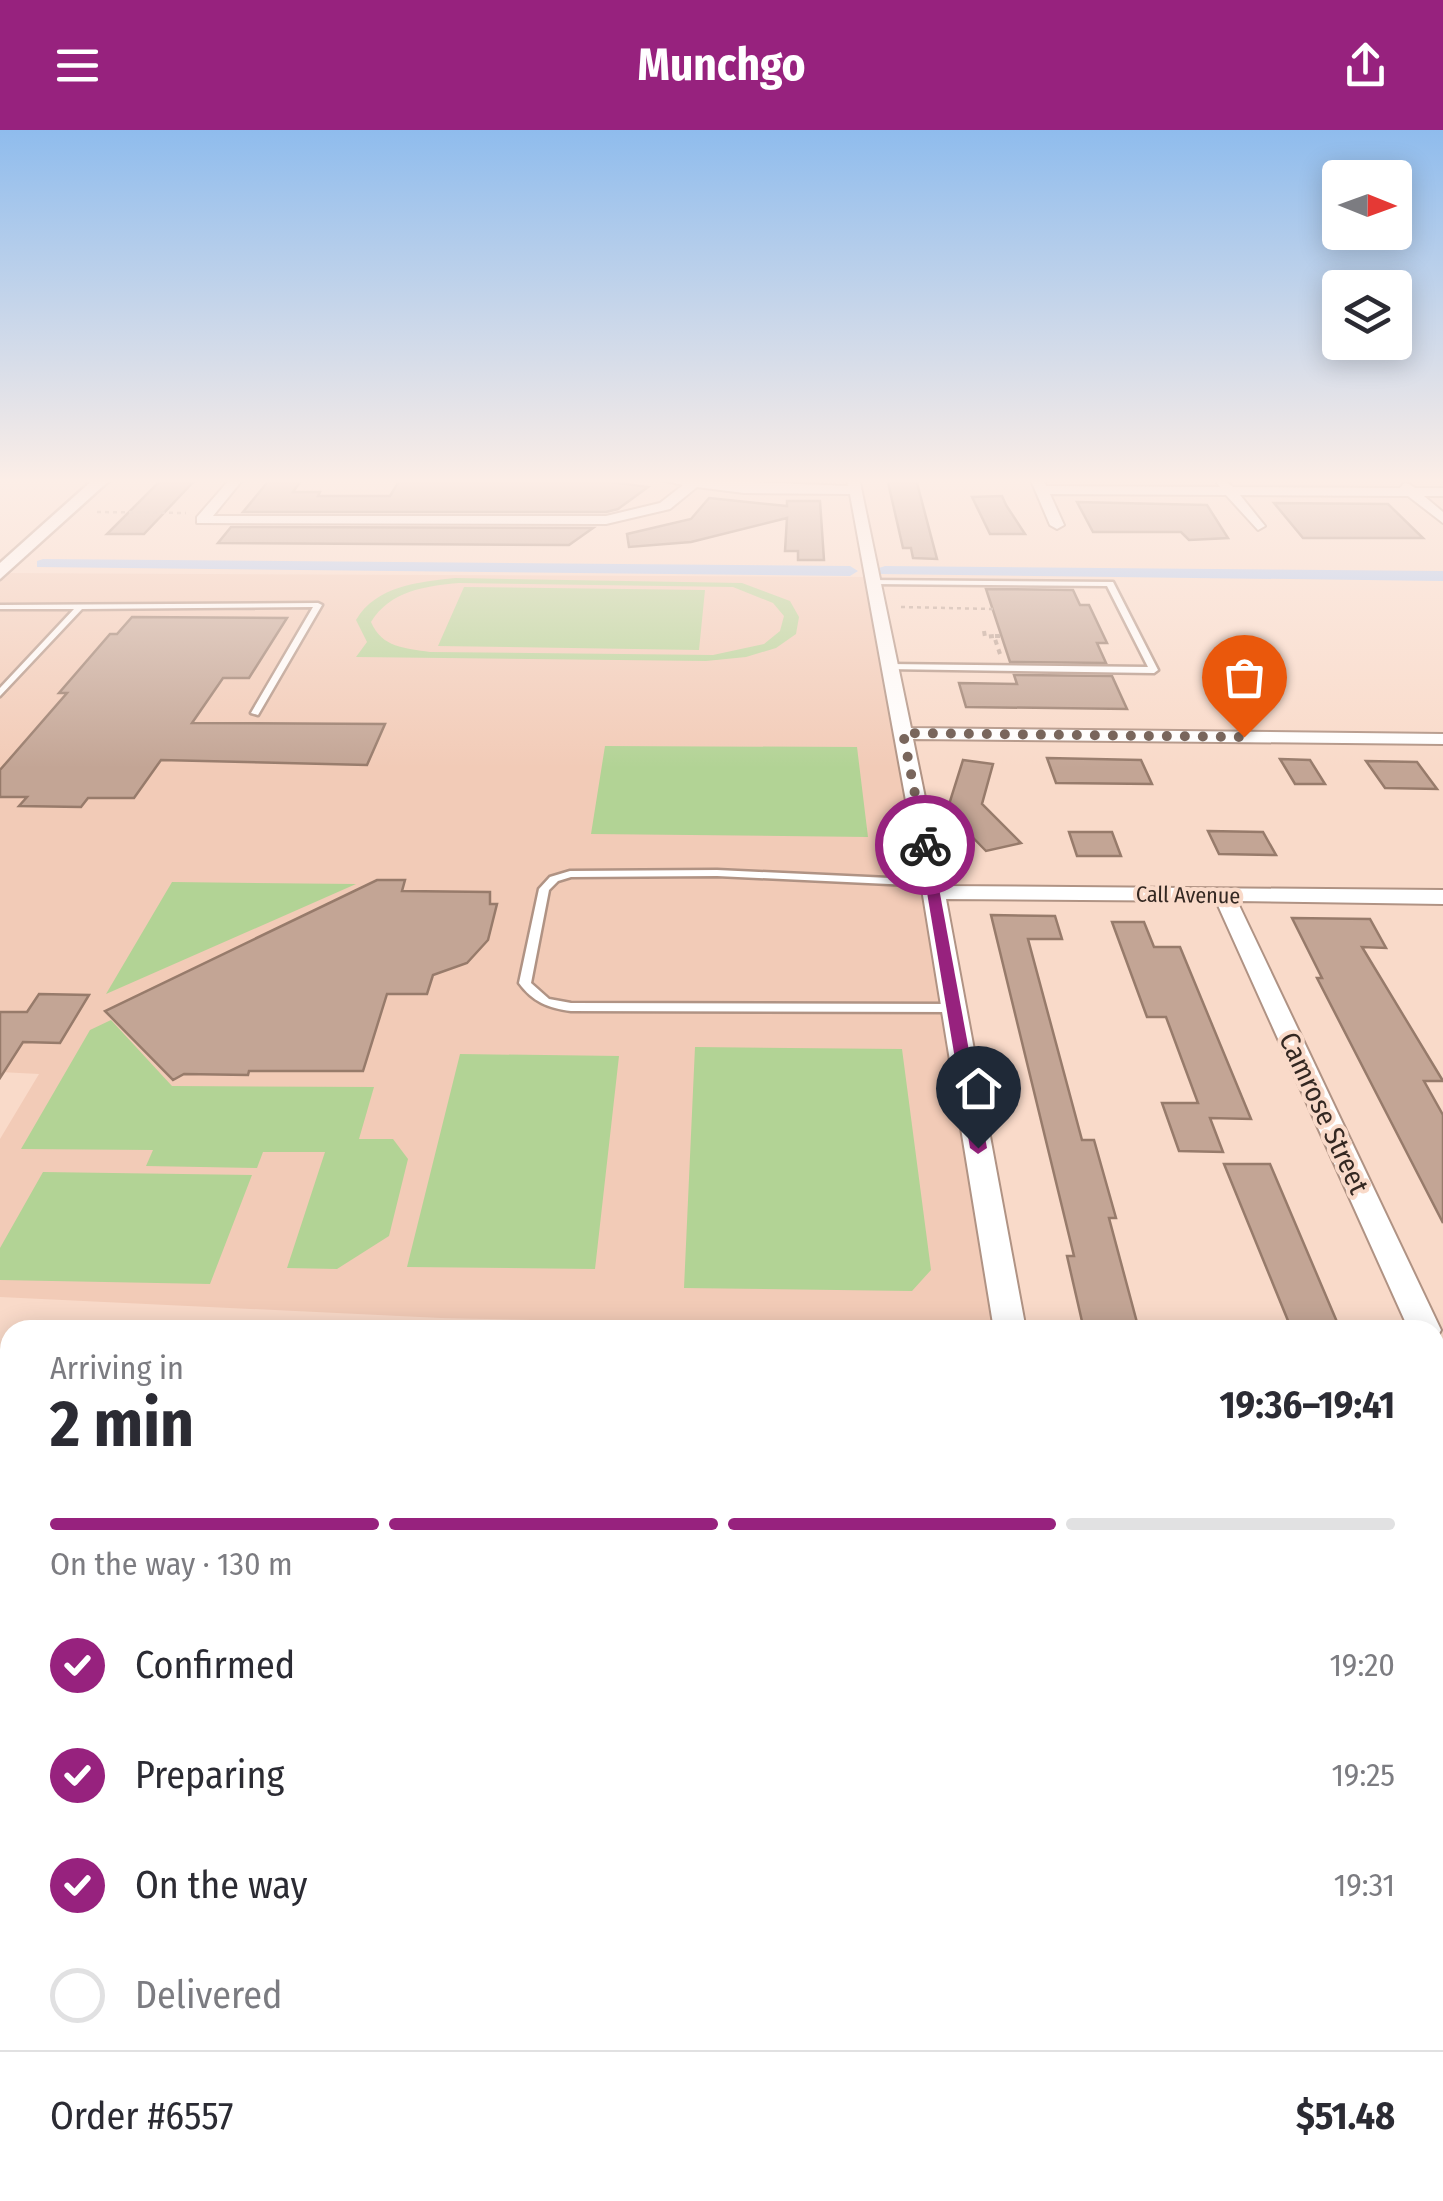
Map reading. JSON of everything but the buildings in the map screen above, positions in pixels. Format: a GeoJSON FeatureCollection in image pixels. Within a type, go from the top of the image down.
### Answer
{"type":"FeatureCollection","features":[{"type":"Feature","properties":{"kind":"street"},"geometry":{"type":"LineString","coordinates":[[870,575],[933,888],[1008,1320]]}},
{"type":"Feature","properties":{"kind":"street"},"geometry":{"type":"LineString","coordinates":[[903,733],[1443,739]]}},
{"type":"Feature","properties":{"kind":"street","name":"Call Avenue"},"geometry":{"type":"LineString","coordinates":[[933,888],[1224,896],[1443,896]]}},
{"type":"Feature","properties":{"kind":"street","name":"Camrose Street"},"geometry":{"type":"LineString","coordinates":[[1224,896],[1420,1320]]}},
{"type":"Feature","properties":{"kind":"lane"},"geometry":{"type":"LineString","coordinates":[[871,582],[1110,584],[1154,670],[889,667]]}},
{"type":"Feature","properties":{"kind":"lane"},"geometry":{"type":"LineString","coordinates":[[0,607],[318,605],[255,713]]}},
{"type":"Feature","properties":{"kind":"lane"},"geometry":{"type":"LineString","coordinates":[[0,693],[80,608]]}},
{"type":"Feature","properties":{"kind":"lane"},"geometry":{"type":"LineString","coordinates":[[933,888],[717,873],[570,874],[554,879],[544,889],[525,984],[534,997],[549,1005],[571,1007],[954,1008]]}},
{"type":"Feature","properties":{"kind":"path"},"geometry":{"type":"LineString","coordinates":[[893,607],[993,608]]}},
{"type":"Feature","properties":{"kind":"path"},"geometry":{"type":"LineString","coordinates":[[984,631],[984,638],[994,636]]}},
{"type":"Feature","properties":{"kind":"shaded area"},"geometry":{"type":"Polygon","coordinates":[[[0,575],[870,577],[1008,1320],[441,1318],[0,1297],[0,1139],[39,1074],[0,1072],[0,575]]]}},
{"type":"Feature","properties":{"kind":"green space"},"geometry":{"type":"Polygon","coordinates":[[[455,578],[742,583],[790,601],[799,617],[796,634],[776,648],[746,657],[706,661],[356,657],[367,642],[356,620],[375,600],[413,584],[455,578]],[[459,583],[421,588],[398,597],[371,622],[388,642],[430,652],[713,655],[764,644],[780,631],[784,616],[773,603],[733,587],[459,583]]]}},
{"type":"Feature","properties":{"kind":"green space"},"geometry":{"type":"Polygon","coordinates":[[[464,587],[705,590],[699,650],[438,646],[464,587]]]}},
{"type":"Feature","properties":{"kind":"green space"},"geometry":{"type":"Polygon","coordinates":[[[605,746],[857,747],[868,837],[591,834],[605,746]]]}},
{"type":"Feature","properties":{"kind":"green space"},"geometry":{"type":"Polygon","coordinates":[[[172,882],[356,884],[106,994],[172,882]]]}},
{"type":"Feature","properties":{"kind":"green space"},"geometry":{"type":"Polygon","coordinates":[[[111,1020],[172,1086],[374,1087],[359,1139],[393,1139],[408,1159],[389,1236],[337,1269],[287,1268],[325,1152],[263,1152],[257,1168],[146,1166],[153,1150],[21,1149],[90,1030],[111,1020]]]}},
{"type":"Feature","properties":{"kind":"green space"},"geometry":{"type":"Polygon","coordinates":[[[695,1047],[902,1049],[931,1270],[912,1291],[684,1288],[695,1047]]]}},
{"type":"Feature","properties":{"kind":"green space"},"geometry":{"type":"Polygon","coordinates":[[[460,1054],[619,1056],[595,1269],[407,1267],[460,1054]]]}},
{"type":"Feature","properties":{"kind":"green space"},"geometry":{"type":"Polygon","coordinates":[[[43,1172],[252,1175],[210,1284],[0,1280],[0,1248],[43,1172]]]}},
{"type":"Feature","properties":{"kind":"waterway"},"geometry":{"type":"LineString","coordinates":[[1292,575],[1443,576]]}},
{"type":"Feature","properties":{"kind":"way so far"},"geometry":{"type":"LineString","coordinates":[[925,845],[903,733],[1244,737]]}},
{"type":"Feature","properties":{"kind":"route"},"geometry":{"type":"LineString","coordinates":[[925,845],[978,1148]]}}]}
